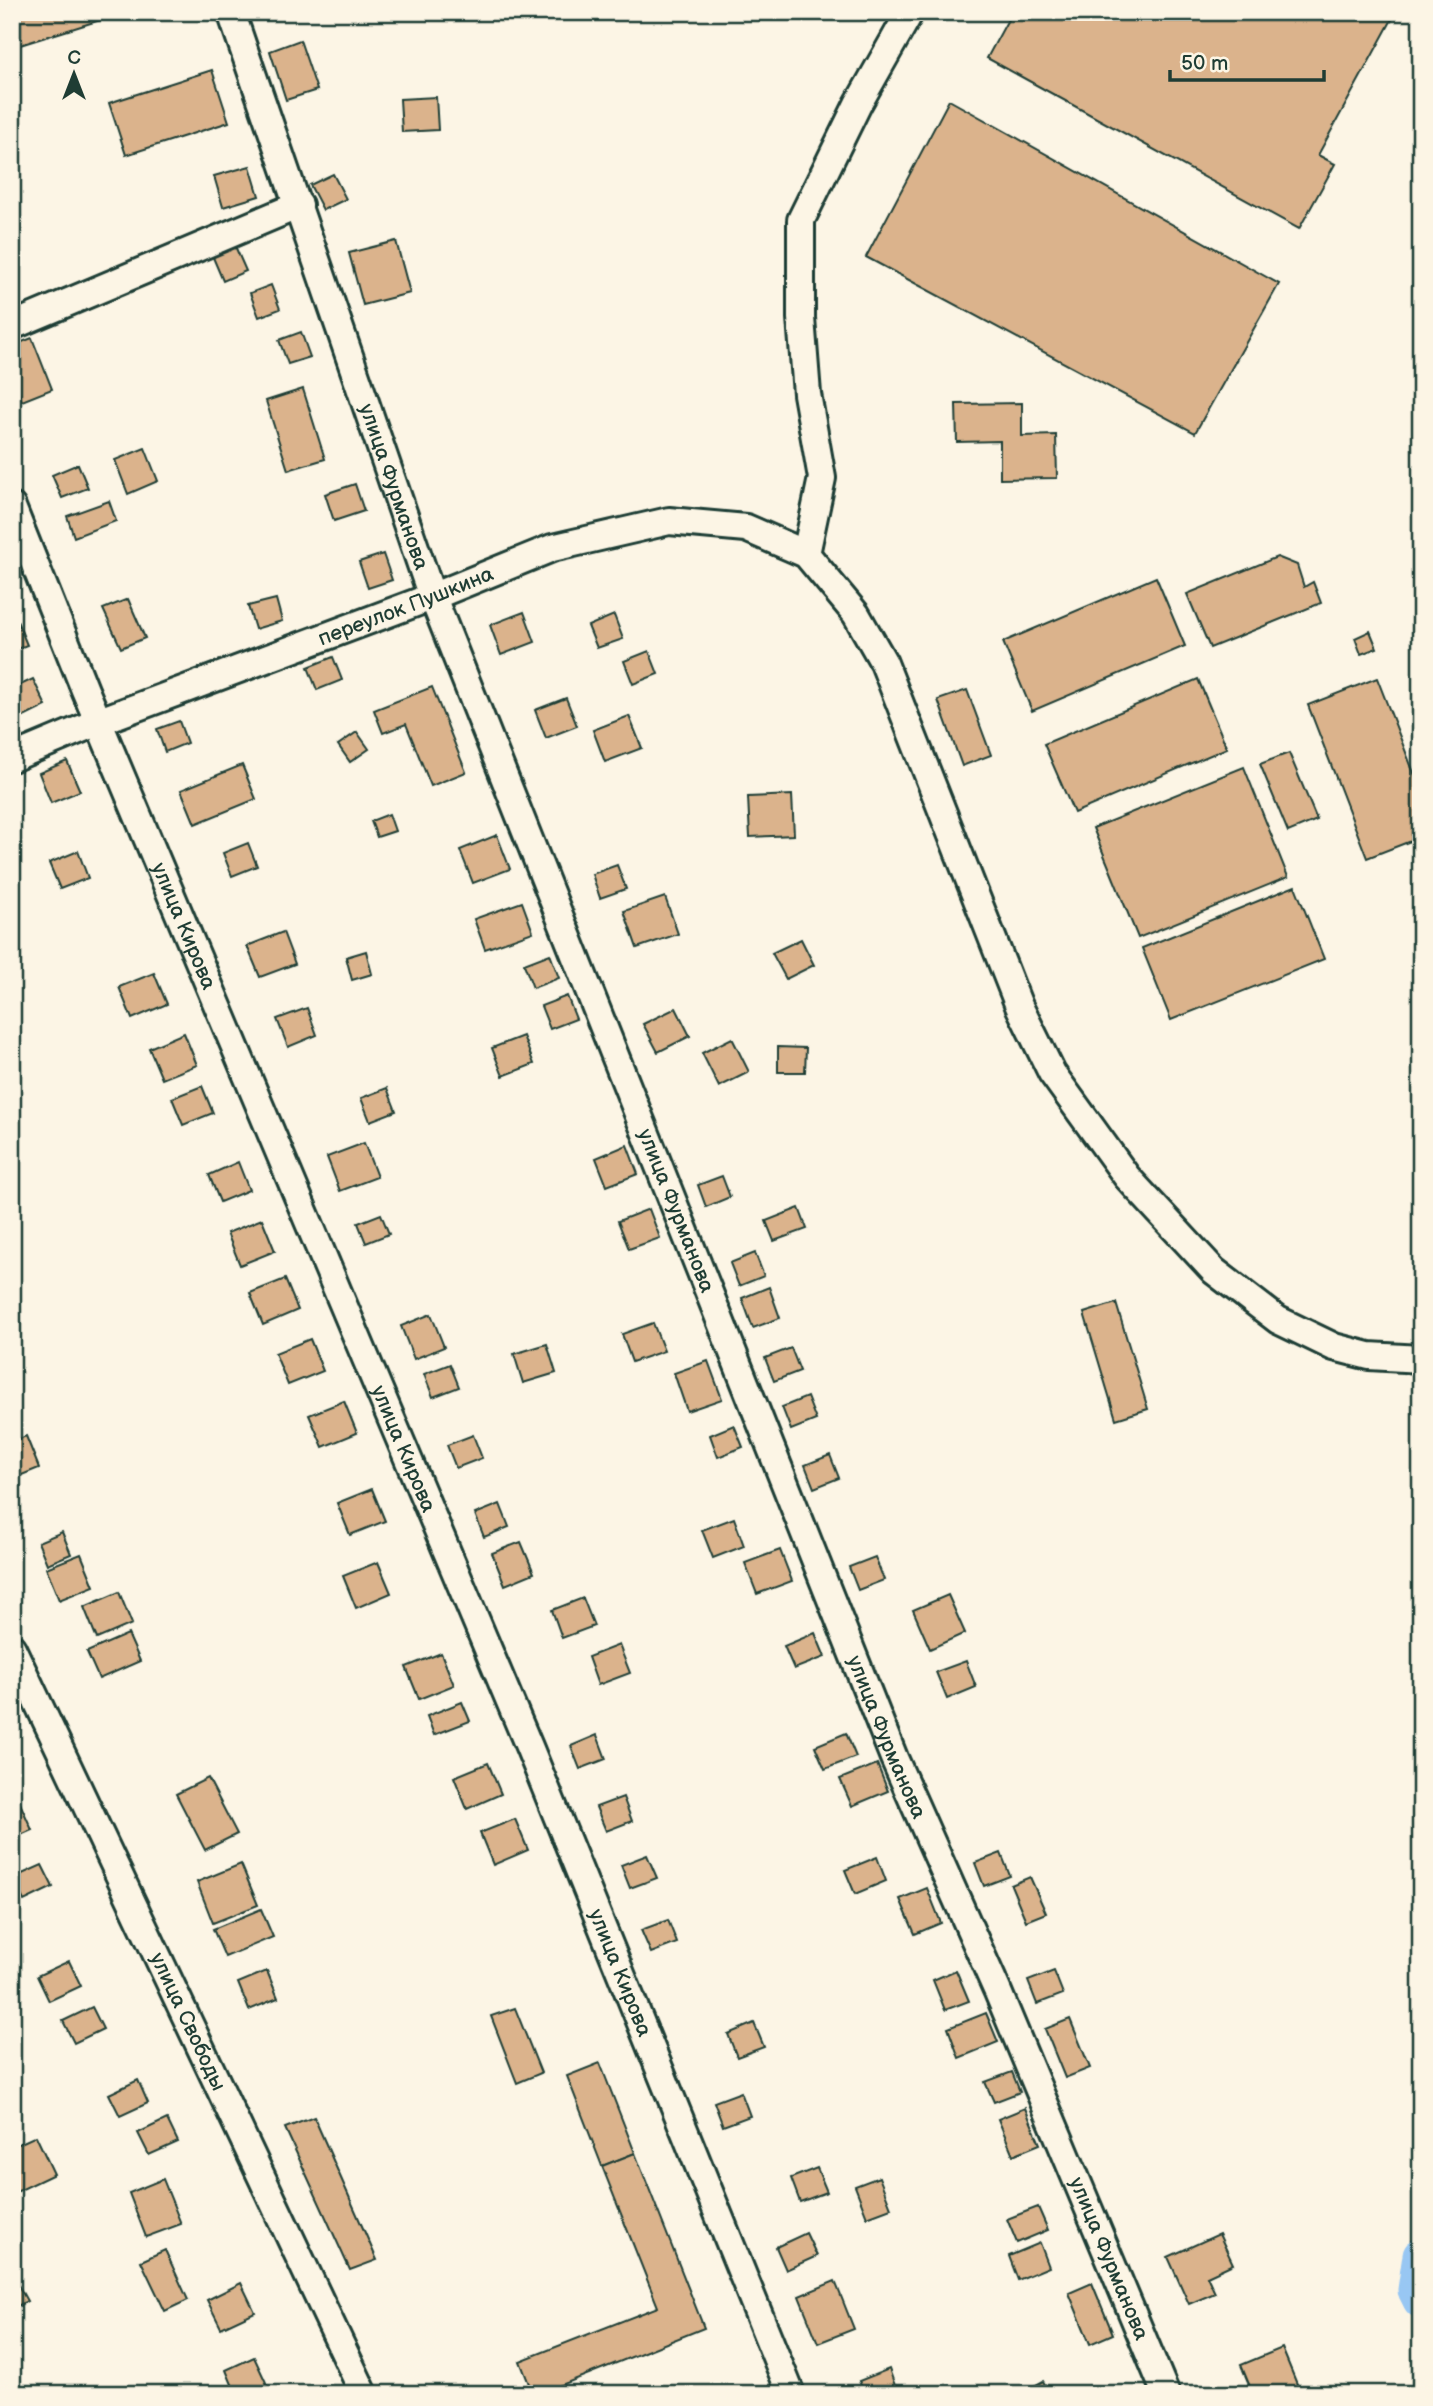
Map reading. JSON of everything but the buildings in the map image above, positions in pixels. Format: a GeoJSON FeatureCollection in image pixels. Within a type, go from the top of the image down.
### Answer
{"type":"FeatureCollection","features":[{"type":"Feature","properties":{"kind":"street","name":"улица Фурманова"},"geometry":{"type":"LineString","coordinates":[[232,12],[434,596],[894,1758],[998,1992],[1166,2394]]}},
{"type":"Feature","properties":{"kind":"street"},"geometry":{"type":"LineString","coordinates":[[910,12],[858,104],[801,220],[801,318],[807,394],[822,478],[806,554],[856,614],[884,663],[1014,994],[1052,1073],[1127,1177],[1214,1271],[1278,1320],[1334,1347],[1369,1356],[1421,1359]]}},
{"type":"Feature","properties":{"kind":"street"},"geometry":{"type":"LineString","coordinates":[[12,326],[299,205]]}},
{"type":"Feature","properties":{"kind":"street","name":"улица Кирова"},"geometry":{"type":"LineString","coordinates":[[12,507],[85,690],[530,1749],[791,2394]]}},
{"type":"Feature","properties":{"kind":"street","name":"переулок Пушкина"},"geometry":{"type":"LineString","coordinates":[[12,758],[100,721],[434,596],[552,548],[669,521],[746,528],[806,554]]}},
{"type":"Feature","properties":{"kind":"street","name":"улица Свободы"},"geometry":{"type":"LineString","coordinates":[[12,1648],[364,2394]]}},
{"type":"Feature","properties":{"kind":"waterway"},"geometry":{"type":"LineString","coordinates":[[1421,2256],[1416,2290],[1421,2300]]}}]}
